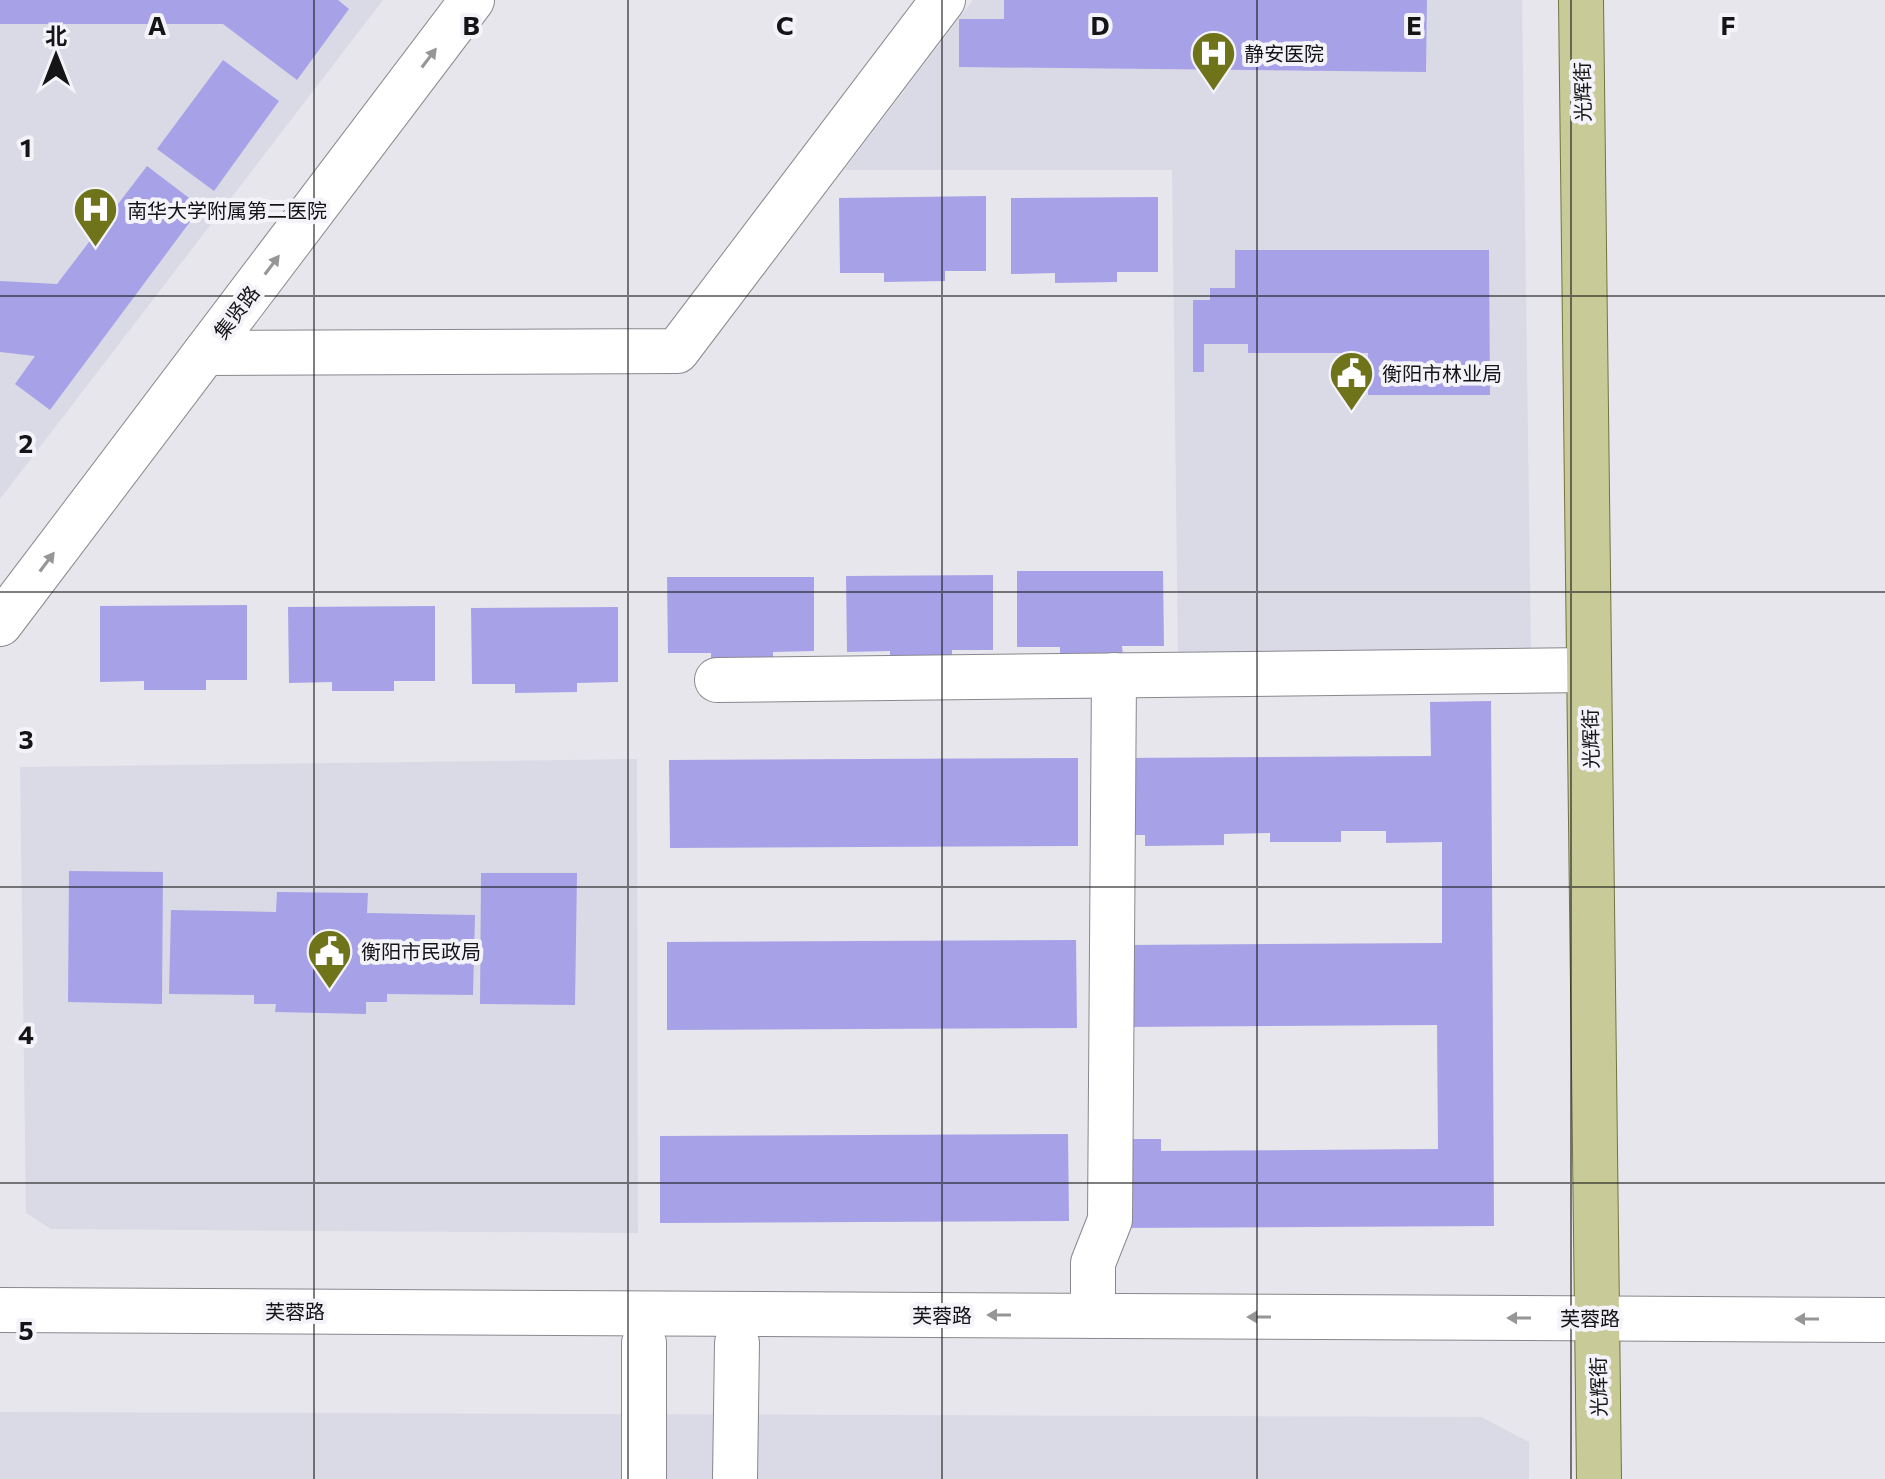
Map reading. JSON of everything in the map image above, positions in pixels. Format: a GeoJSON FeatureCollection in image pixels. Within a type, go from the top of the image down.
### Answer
{"type":"FeatureCollection","features":[{"type":"Feature","properties":{"kind":"main road","name":"光辉街"},"geometry":{"type":"LineString","coordinates":[[1581,0],[1589,670],[1608,1333],[1620,1479]]}},
{"type":"Feature","properties":{"kind":"main road","name":"光辉街"},"geometry":{"type":"LineString","coordinates":[[1599,1479],[1608,1333],[1605,0]]}},
{"type":"Feature","properties":{"kind":"street","name":"集贤路"},"geometry":{"type":"LineString","coordinates":[[0,574],[437,0]]}},
{"type":"Feature","properties":{"kind":"street","name":"集贤路"},"geometry":{"type":"LineString","coordinates":[[0,624],[472,0]]}},
{"type":"Feature","properties":{"kind":"street"},"geometry":{"type":"LineString","coordinates":[[205,353],[677,351],[943,0]]}},
{"type":"Feature","properties":{"kind":"street"},"geometry":{"type":"LineString","coordinates":[[717,680],[1589,670]]}},
{"type":"Feature","properties":{"kind":"street"},"geometry":{"type":"LineString","coordinates":[[1093,1316],[1093,1263],[1110,1220],[1114,675]]}},
{"type":"Feature","properties":{"kind":"street","name":"芙蓉路"},"geometry":{"type":"LineString","coordinates":[[0,1310],[1093,1316],[1608,1333],[1885,1349]]}},
{"type":"Feature","properties":{"kind":"street","name":"芙蓉路"},"geometry":{"type":"LineString","coordinates":[[0,1340],[737,1343],[1608,1333],[1885,1320]]}},
{"type":"Feature","properties":{"kind":"street"},"geometry":{"type":"LineString","coordinates":[[644,1343],[644,1479]]}},
{"type":"Feature","properties":{"kind":"street"},"geometry":{"type":"LineString","coordinates":[[735,1479],[737,1343]]}},
{"type":"Feature","properties":{"kind":"shaded area","name":"南华大学附属第二医院"},"geometry":{"type":"Polygon","coordinates":[[[0,0],[383,0],[0,499],[0,0]]]}},
{"type":"Feature","properties":{"kind":"shaded area","name":"衡阳市林业局"},"geometry":{"type":"Polygon","coordinates":[[[973,0],[1522,0],[1531,654],[1178,658],[1172,170],[844,170],[973,0]]]}},
{"type":"Feature","properties":{"kind":"shaded area","name":"衡阳市民政局"},"geometry":{"type":"Polygon","coordinates":[[[637,759],[638,1233],[51,1229],[26,1213],[20,767],[637,759]]]}},
{"type":"Feature","properties":{"kind":"shaded area"},"geometry":{"type":"Polygon","coordinates":[[[0,1412],[1481,1417],[1529,1442],[1529,1479],[0,1479],[0,1412]]]}},
{"type":"Feature","properties":{"kind":"building"},"geometry":{"type":"Polygon","coordinates":[[[0,0],[338,0],[349,9],[297,80],[223,24],[0,24],[0,0]]]}},
{"type":"Feature","properties":{"kind":"building"},"geometry":{"type":"Polygon","coordinates":[[[1004,0],[1427,0],[1426,72],[959,67],[959,19],[1004,19],[1004,0]]]}},
{"type":"Feature","properties":{"kind":"building"},"geometry":{"type":"Polygon","coordinates":[[[223,60],[279,101],[214,191],[157,149],[223,60]]]}},
{"type":"Feature","properties":{"kind":"building"},"geometry":{"type":"Polygon","coordinates":[[[147,166],[201,207],[50,410],[15,384],[35,356],[0,352],[0,281],[57,284],[147,166]]]}},
{"type":"Feature","properties":{"kind":"building"},"geometry":{"type":"Polygon","coordinates":[[[986,196],[986,271],[945,271],[945,281],[884,282],[884,273],[840,273],[839,198],[986,196]]]}},
{"type":"Feature","properties":{"kind":"building"},"geometry":{"type":"Polygon","coordinates":[[[1158,197],[1158,272],[1117,272],[1117,282],[1055,283],[1055,273],[1011,274],[1011,198],[1158,197]]]}},
{"type":"Feature","properties":{"kind":"building"},"geometry":{"type":"Polygon","coordinates":[[[1235,250],[1489,250],[1490,395],[1368,395],[1368,353],[1248,353],[1248,344],[1204,344],[1204,372],[1193,372],[1193,300],[1210,300],[1210,288],[1235,288],[1235,250]]]}},
{"type":"Feature","properties":{"kind":"building"},"geometry":{"type":"Polygon","coordinates":[[[1017,571],[1163,571],[1164,646],[1122,646],[1123,656],[1060,656],[1060,647],[1017,647],[1017,571]]]}},
{"type":"Feature","properties":{"kind":"building"},"geometry":{"type":"Polygon","coordinates":[[[993,575],[993,650],[952,650],[952,660],[890,661],[890,651],[847,652],[846,576],[993,575]]]}},
{"type":"Feature","properties":{"kind":"building"},"geometry":{"type":"Polygon","coordinates":[[[667,577],[814,577],[814,651],[773,652],[773,661],[711,662],[711,653],[668,653],[667,577]]]}},
{"type":"Feature","properties":{"kind":"building"},"geometry":{"type":"Polygon","coordinates":[[[247,605],[247,680],[206,680],[206,690],[144,690],[144,681],[100,682],[100,606],[247,605]]]}},
{"type":"Feature","properties":{"kind":"building"},"geometry":{"type":"Polygon","coordinates":[[[435,606],[435,681],[394,681],[394,691],[332,691],[332,682],[289,683],[288,607],[435,606]]]}},
{"type":"Feature","properties":{"kind":"building"},"geometry":{"type":"Polygon","coordinates":[[[618,607],[618,682],[577,683],[577,692],[515,693],[515,684],[472,684],[471,608],[618,607]]]}},
{"type":"Feature","properties":{"kind":"building"},"geometry":{"type":"Polygon","coordinates":[[[1491,701],[1494,1226],[1116,1228],[1116,1139],[1161,1139],[1161,1151],[1438,1149],[1437,1025],[1123,1027],[1123,945],[1442,943],[1442,842],[1386,843],[1386,831],[1341,831],[1341,842],[1270,842],[1270,833],[1224,834],[1224,845],[1145,846],[1145,835],[1123,835],[1122,758],[1431,756],[1430,702],[1491,701]]]}},
{"type":"Feature","properties":{"kind":"building"},"geometry":{"type":"Polygon","coordinates":[[[1078,758],[1078,846],[670,848],[669,760],[1078,758]]]}},
{"type":"Feature","properties":{"kind":"building"},"geometry":{"type":"Polygon","coordinates":[[[69,871],[163,872],[162,1004],[68,1002],[69,871]]]}},
{"type":"Feature","properties":{"kind":"building"},"geometry":{"type":"Polygon","coordinates":[[[481,873],[577,873],[575,1005],[480,1004],[481,873]]]}},
{"type":"Feature","properties":{"kind":"building"},"geometry":{"type":"Polygon","coordinates":[[[277,892],[368,893],[367,913],[475,915],[473,995],[387,994],[387,1002],[366,1002],[366,1014],[275,1012],[276,1004],[254,1004],[254,995],[169,994],[171,910],[276,912],[277,892]]]}},
{"type":"Feature","properties":{"kind":"building"},"geometry":{"type":"Polygon","coordinates":[[[1076,940],[1077,1028],[667,1030],[667,942],[1076,940]]]}},
{"type":"Feature","properties":{"kind":"building"},"geometry":{"type":"Polygon","coordinates":[[[1068,1134],[1069,1221],[660,1223],[660,1136],[1068,1134]]]}},
{"type":"Feature","properties":{"kind":"place","name":"静安医院"},"geometry":{"type":"Point","coordinates":[1213,92]}},
{"type":"Feature","properties":{"kind":"place","name":"南华大学附属第二医院"},"geometry":{"type":"Point","coordinates":[96,249]}},
{"type":"Feature","properties":{"kind":"place","name":"衡阳市林业局"},"geometry":{"type":"Point","coordinates":[1351,412]}},
{"type":"Feature","properties":{"kind":"place","name":"衡阳市民政局"},"geometry":{"type":"Point","coordinates":[330,990]}}]}
